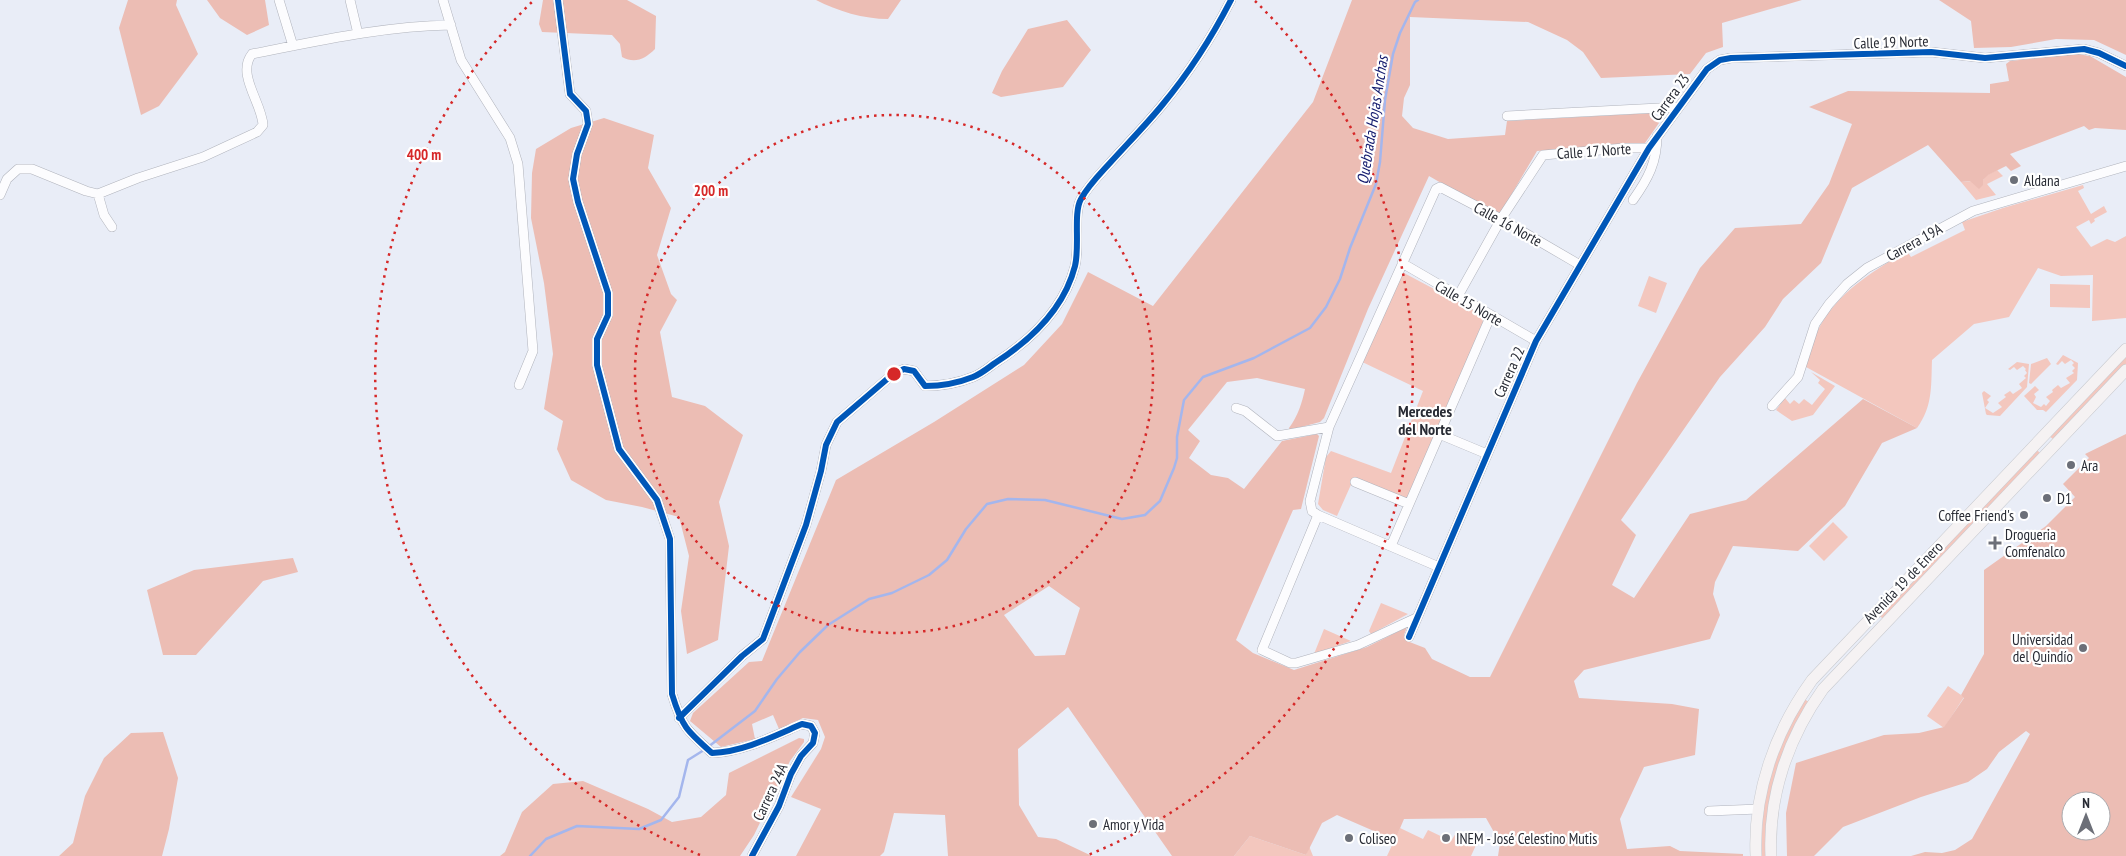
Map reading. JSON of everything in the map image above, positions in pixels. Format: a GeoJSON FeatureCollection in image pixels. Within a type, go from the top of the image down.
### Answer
{"type":"FeatureCollection","features":[{"type":"Feature","properties":{"kind":"main road","name":"Avenida 19 de Enero"},"geometry":{"type":"LineString","coordinates":[[1756,856],[1759,809],[1771,753],[1783,724],[1812,680],[2126,349]]}},
{"type":"Feature","properties":{"kind":"main road","name":"Avenida 19 de Enero"},"geometry":{"type":"LineString","coordinates":[[1771,856],[1770,844],[1777,789],[1785,758],[1797,731],[1823,689],[2126,370]]}},
{"type":"Feature","properties":{"kind":"street"},"geometry":{"type":"LineString","coordinates":[[279,0],[293,46]]}},
{"type":"Feature","properties":{"kind":"street"},"geometry":{"type":"LineString","coordinates":[[350,0],[358,34]]}},
{"type":"Feature","properties":{"kind":"street"},"geometry":{"type":"LineString","coordinates":[[443,0],[452,25],[460,60],[510,138],[518,164],[533,351],[519,385]]}},
{"type":"Feature","properties":{"kind":"street"},"geometry":{"type":"LineString","coordinates":[[558,0],[570,94],[586,111],[588,124],[576,154],[573,179],[578,202],[608,293],[608,315],[596,339],[596,365],[619,449],[657,500],[670,539],[672,694],[679,718],[762,639],[806,525],[826,445],[837,422],[869,392],[893,374],[904,369],[914,371],[925,386],[940,386],[975,377],[1013,352],[1038,331],[1064,292],[1075,268],[1078,256],[1077,211],[1080,199],[1163,104],[1223,16],[1231,0]]}},
{"type":"Feature","properties":{"kind":"street"},"geometry":{"type":"LineString","coordinates":[[0,195],[7,179],[18,169],[32,169],[98,194],[138,178],[203,157],[257,132],[263,125],[262,116],[246,70],[247,61],[252,54],[358,34],[428,25],[452,25]]}},
{"type":"Feature","properties":{"kind":"street","name":"Calle 19 Norte"},"geometry":{"type":"LineString","coordinates":[[1713,63],[1731,58],[1931,52],[1986,58],[2084,49],[2099,53],[2126,66]]}},
{"type":"Feature","properties":{"kind":"street","name":"Carrera 23"},"geometry":{"type":"LineString","coordinates":[[1649,148],[1713,63]]}},
{"type":"Feature","properties":{"kind":"street"},"geometry":{"type":"LineString","coordinates":[[1507,116],[1678,107]]}},
{"type":"Feature","properties":{"kind":"street"},"geometry":{"type":"LineString","coordinates":[[1633,200],[1647,180],[1655,163],[1657,136]]}},
{"type":"Feature","properties":{"kind":"street","name":"Calle 17 Norte"},"geometry":{"type":"LineString","coordinates":[[1501,219],[1539,157],[1547,153],[1649,148]]}},
{"type":"Feature","properties":{"kind":"street","name":"Carrera 22"},"geometry":{"type":"LineString","coordinates":[[1408,637],[1536,341],[1649,148]]}},
{"type":"Feature","properties":{"kind":"street","name":"Carrera 19A"},"geometry":{"type":"LineString","coordinates":[[1772,406],[1798,378],[1815,324],[1829,304],[1847,284],[1867,268],[1972,211],[2126,166]]}},
{"type":"Feature","properties":{"kind":"street","name":"Calle 16 Norte"},"geometry":{"type":"LineString","coordinates":[[1402,263],[1436,189],[1440,188],[1501,219],[1580,265]]}},
{"type":"Feature","properties":{"kind":"street"},"geometry":{"type":"LineString","coordinates":[[98,194],[104,215],[112,228]]}},
{"type":"Feature","properties":{"kind":"street"},"geometry":{"type":"LineString","coordinates":[[1458,296],[1501,219]]}},
{"type":"Feature","properties":{"kind":"street"},"geometry":{"type":"LineString","coordinates":[[1402,263],[1329,427],[1310,501],[1312,511],[1318,515],[1440,566]]}},
{"type":"Feature","properties":{"kind":"street","name":"Calle 15 Norte"},"geometry":{"type":"LineString","coordinates":[[1402,263],[1536,341]]}},
{"type":"Feature","properties":{"kind":"street"},"geometry":{"type":"LineString","coordinates":[[1391,546],[1490,315]]}},
{"type":"Feature","properties":{"kind":"street"},"geometry":{"type":"LineString","coordinates":[[1236,408],[1245,411],[1277,436],[1329,427]]}},
{"type":"Feature","properties":{"kind":"street"},"geometry":{"type":"LineString","coordinates":[[1440,434],[1487,454]]}},
{"type":"Feature","properties":{"kind":"street"},"geometry":{"type":"LineString","coordinates":[[1355,482],[1409,504]]}},
{"type":"Feature","properties":{"kind":"street"},"geometry":{"type":"LineString","coordinates":[[1318,515],[1262,650],[1290,663],[1296,663],[1358,645],[1416,618]]}},
{"type":"Feature","properties":{"kind":"street","name":"Carrera 24A"},"geometry":{"type":"LineString","coordinates":[[679,718],[688,731],[712,753],[728,752],[802,724],[811,726],[815,733],[813,743],[801,756],[791,774],[779,806],[752,856]]}},
{"type":"Feature","properties":{"kind":"street"},"geometry":{"type":"LineString","coordinates":[[1709,811],[1759,809]]}},
{"type":"Feature","properties":{"kind":"shaded area"},"geometry":{"type":"Polygon","coordinates":[[[128,0],[177,0],[176,5],[198,54],[159,106],[141,115],[119,28],[128,0]]]}},
{"type":"Feature","properties":{"kind":"shaded area"},"geometry":{"type":"Polygon","coordinates":[[[207,0],[265,0],[269,25],[247,35],[220,18],[207,0]]]}},
{"type":"Feature","properties":{"kind":"shaded area"},"geometry":{"type":"Polygon","coordinates":[[[543,0],[627,0],[656,16],[655,49],[644,58],[631,60],[622,57],[620,44],[612,35],[542,32],[539,24],[543,0]]]}},
{"type":"Feature","properties":{"kind":"shaded area"},"geometry":{"type":"Polygon","coordinates":[[[816,0],[901,0],[888,19],[851,14],[816,0]]]}},
{"type":"Feature","properties":{"kind":"shaded area"},"geometry":{"type":"Polygon","coordinates":[[[1352,0],[1802,0],[1722,23],[1723,47],[1706,53],[1690,74],[1601,78],[1583,52],[1567,40],[1528,22],[1410,17],[1410,85],[1404,98],[1402,116],[1413,128],[1448,139],[1505,135],[1507,121],[1652,113],[1659,123],[1645,143],[1537,151],[1500,214],[1495,214],[1429,176],[1368,309],[1324,418],[1320,422],[1290,430],[1289,428],[1295,419],[1305,389],[1257,378],[1227,382],[1188,430],[1200,441],[1189,458],[1211,475],[1228,478],[1244,489],[1282,441],[1317,434],[1319,436],[1301,509],[1293,510],[1236,640],[1253,653],[1294,670],[1367,647],[1407,627],[1404,635],[1407,641],[1425,648],[1432,659],[1470,677],[1490,677],[1637,383],[1700,268],[1735,228],[1801,224],[1829,184],[1852,124],[1809,107],[1848,91],[1990,93],[1990,84],[2009,81],[2006,64],[2010,61],[2077,54],[2090,56],[2126,77],[2126,130],[2095,128],[2089,130],[2084,126],[2010,154],[2021,166],[2011,171],[2006,166],[1988,175],[1983,180],[1983,185],[1979,189],[1970,181],[1961,182],[1928,145],[1852,188],[1821,263],[1783,299],[1765,327],[1720,377],[1621,520],[1636,535],[1612,585],[1634,598],[1690,514],[1746,500],[1863,399],[1917,428],[1882,443],[1845,506],[1798,551],[1733,546],[1715,582],[1713,594],[1720,615],[1710,639],[1584,670],[1574,681],[1579,698],[1672,704],[1699,709],[1695,755],[1644,767],[1620,819],[1627,849],[1670,846],[1680,851],[1743,854],[1743,856],[1498,856],[1500,843],[1486,818],[1404,819],[1395,840],[1385,840],[1383,835],[1337,815],[1322,823],[1306,855],[1250,836],[1234,856],[1172,856],[1068,707],[1018,749],[1019,805],[1038,837],[1056,839],[1092,856],[948,856],[945,815],[894,813],[884,852],[880,856],[796,856],[821,809],[791,797],[821,749],[825,737],[818,720],[803,718],[779,729],[773,715],[752,724],[755,739],[721,747],[690,721],[693,713],[749,662],[762,661],[836,480],[934,422],[1024,365],[1062,324],[1088,272],[1153,306],[1313,102],[1352,0]],[[1049,586],[1004,615],[1035,656],[1065,655],[1080,608],[1049,586]]]}},
{"type":"Feature","properties":{"kind":"shaded area"},"geometry":{"type":"Polygon","coordinates":[[[1939,0],[2126,0],[2126,55],[2094,40],[2056,39],[2011,47],[1974,48],[1971,21],[1939,0]]]}},
{"type":"Feature","properties":{"kind":"shaded area"},"geometry":{"type":"Polygon","coordinates":[[[1067,20],[1091,50],[1063,87],[1001,97],[992,93],[1002,71],[1028,29],[1067,20]]]}},
{"type":"Feature","properties":{"kind":"shaded area"},"geometry":{"type":"Polygon","coordinates":[[[604,118],[654,135],[648,168],[671,208],[657,255],[671,294],[677,300],[660,332],[672,397],[705,406],[743,435],[719,502],[729,546],[718,640],[687,654],[681,611],[689,556],[679,517],[606,500],[571,480],[557,449],[563,421],[544,409],[553,354],[544,283],[531,218],[532,173],[536,149],[571,128],[604,118]]]}},
{"type":"Feature","properties":{"kind":"shaded area"},"geometry":{"type":"Polygon","coordinates":[[[1997,170],[2003,176],[1987,184],[1996,195],[1976,200],[1961,182],[1983,180],[1987,175],[1997,170]]]}},
{"type":"Feature","properties":{"kind":"shaded area"},"geometry":{"type":"Polygon","coordinates":[[[2083,185],[2084,188],[2078,191],[2091,214],[2104,206],[2107,212],[2094,219],[2095,221],[2091,224],[2089,220],[2076,227],[2091,247],[2107,239],[2115,242],[2126,236],[2126,318],[2092,321],[2093,275],[2061,276],[2038,268],[2009,317],[1974,324],[1932,360],[1929,404],[1917,428],[1806,367],[1815,336],[1828,313],[1858,283],[1882,267],[1907,251],[1911,257],[1965,230],[1962,222],[2083,185]]]}},
{"type":"Feature","properties":{"kind":"shaded area"},"geometry":{"type":"Polygon","coordinates":[[[1404,273],[1481,314],[1483,322],[1408,498],[1354,478],[1337,516],[1323,510],[1318,504],[1326,457],[1331,451],[1391,473],[1423,391],[1358,360],[1393,274],[1404,273]]]}},
{"type":"Feature","properties":{"kind":"shaded area"},"geometry":{"type":"Polygon","coordinates":[[[1649,276],[1667,283],[1656,313],[1638,306],[1649,276]]]}},
{"type":"Feature","properties":{"kind":"shaded area"},"geometry":{"type":"Polygon","coordinates":[[[2050,284],[2090,285],[2090,308],[2050,307],[2050,284]]]}},
{"type":"Feature","properties":{"kind":"shaded area"},"geometry":{"type":"Polygon","coordinates":[[[2063,355],[2078,363],[2077,380],[2046,412],[2037,410],[2024,396],[2035,386],[2039,390],[2034,394],[2036,397],[2033,403],[2041,407],[2044,404],[2046,406],[2050,401],[2046,397],[2058,385],[2061,388],[2070,383],[2066,378],[2074,373],[2072,371],[2075,368],[2072,365],[2074,363],[2071,360],[2065,364],[2062,361],[2058,365],[2056,364],[2063,355]]]}},
{"type":"Feature","properties":{"kind":"shaded area"},"geometry":{"type":"Polygon","coordinates":[[[2126,356],[2126,364],[2053,439],[2049,436],[2126,356]]]}},
{"type":"Feature","properties":{"kind":"shaded area"},"geometry":{"type":"Polygon","coordinates":[[[2047,358],[2051,364],[2031,384],[2029,383],[2031,364],[2047,358]]]}},
{"type":"Feature","properties":{"kind":"shaded area"},"geometry":{"type":"Polygon","coordinates":[[[2017,362],[2029,364],[2027,387],[2000,416],[1987,415],[1986,414],[1982,393],[1984,391],[1991,396],[1987,400],[1989,402],[1985,408],[1993,413],[2002,407],[1998,403],[2006,397],[2004,395],[2010,391],[2013,394],[2022,388],[2019,384],[2026,378],[2024,376],[2027,373],[2026,369],[2023,366],[2017,370],[2014,367],[2010,370],[2008,369],[2017,362]]]}},
{"type":"Feature","properties":{"kind":"shaded area"},"geometry":{"type":"Polygon","coordinates":[[[1811,372],[1835,386],[1813,415],[1792,421],[1776,410],[1785,398],[1790,404],[1794,400],[1799,404],[1804,399],[1812,405],[1825,389],[1818,383],[1820,380],[1811,372]]]}},
{"type":"Feature","properties":{"kind":"shaded area"},"geometry":{"type":"Polygon","coordinates":[[[2126,434],[2126,856],[1911,856],[1925,852],[1942,853],[1955,850],[1972,839],[2030,734],[2026,731],[1999,752],[1987,769],[1968,782],[1921,797],[1843,827],[1814,856],[1787,856],[1786,813],[1796,763],[1884,735],[1919,733],[1944,727],[1964,698],[1961,695],[1984,654],[1984,570],[2046,526],[2075,497],[2063,484],[2089,458],[2085,454],[2126,434]]]}},
{"type":"Feature","properties":{"kind":"shaded area"},"geometry":{"type":"Polygon","coordinates":[[[2036,449],[2041,454],[1883,619],[1879,615],[2036,449]]]}},
{"type":"Feature","properties":{"kind":"shaded area"},"geometry":{"type":"Polygon","coordinates":[[[1833,522],[1848,537],[1824,561],[1809,546],[1833,522]]]}},
{"type":"Feature","properties":{"kind":"shaded area"},"geometry":{"type":"Polygon","coordinates":[[[293,558],[298,572],[263,581],[196,655],[163,655],[147,590],[194,570],[293,558]]]}},
{"type":"Feature","properties":{"kind":"shaded area"},"geometry":{"type":"Polygon","coordinates":[[[1381,603],[1408,614],[1371,634],[1369,631],[1381,603]]]}},
{"type":"Feature","properties":{"kind":"shaded area"},"geometry":{"type":"Polygon","coordinates":[[[1324,629],[1351,641],[1314,654],[1324,629]]]}},
{"type":"Feature","properties":{"kind":"shaded area"},"geometry":{"type":"Polygon","coordinates":[[[1948,686],[1964,697],[1944,728],[1927,716],[1948,686]]]}},
{"type":"Feature","properties":{"kind":"shaded area"},"geometry":{"type":"Polygon","coordinates":[[[1804,699],[1809,702],[1788,740],[1776,776],[1766,856],[1761,856],[1763,810],[1775,755],[1804,699]]]}},
{"type":"Feature","properties":{"kind":"shaded area"},"geometry":{"type":"Polygon","coordinates":[[[163,732],[178,778],[162,856],[59,856],[73,843],[85,796],[104,758],[131,733],[163,732]]]}},
{"type":"Feature","properties":{"kind":"shaded area"},"geometry":{"type":"Polygon","coordinates":[[[799,738],[804,739],[804,742],[790,761],[754,835],[740,856],[500,856],[505,852],[522,812],[553,784],[583,781],[648,809],[672,822],[701,817],[726,795],[729,773],[799,738]]]}},
{"type":"Feature","properties":{"kind":"shaded area"},"geometry":{"type":"Polygon","coordinates":[[[1400,828],[1423,839],[1428,830],[1451,841],[1456,833],[1477,843],[1471,856],[1387,856],[1400,828]]]}},
{"type":"Feature","properties":{"kind":"shaded area"},"geometry":{"type":"Polygon","coordinates":[[[1250,836],[1306,855],[1309,846],[1313,856],[1234,856],[1250,836]]]}},
{"type":"Feature","properties":{"kind":"waterway","name":"Quebrada Hojas Anchas"},"geometry":{"type":"LineString","coordinates":[[708,747],[755,711],[777,679],[800,652],[828,625],[869,599],[892,593],[929,575],[947,560],[966,529],[987,504],[1008,499],[1045,500],[1122,519],[1145,515],[1160,501],[1177,458],[1177,437],[1184,400],[1203,377],[1254,358],[1310,328],[1326,307],[1340,279],[1350,248],[1376,184],[1380,162],[1385,100],[1393,54],[1400,33],[1415,2],[1418,0]]}},
{"type":"Feature","properties":{"kind":"waterway","name":"Quebrada Hojas Anchas"},"geometry":{"type":"LineString","coordinates":[[530,856],[546,839],[577,826],[639,829],[661,820],[679,797],[688,760],[704,750]]}},
{"type":"Feature","properties":{"kind":"cycle path"},"geometry":{"type":"LineString","coordinates":[[558,0],[570,94],[586,111],[588,124],[577,154],[573,179],[578,202],[608,293],[608,315],[597,339],[597,365],[619,449],[657,500],[670,539],[672,694],[686,728],[712,753],[747,747],[802,724],[811,726],[815,733],[813,743],[801,756],[791,774],[779,806],[752,856]]}},
{"type":"Feature","properties":{"kind":"cycle path"},"geometry":{"type":"LineString","coordinates":[[679,718],[742,656],[763,639],[806,525],[826,445],[837,422],[893,374],[904,369],[914,371],[925,386],[949,384],[982,373],[1033,334],[1054,310],[1070,282],[1075,266],[1077,213],[1081,199],[1094,181],[1182,80],[1200,54],[1231,0]]}},
{"type":"Feature","properties":{"kind":"cycle path"},"geometry":{"type":"LineString","coordinates":[[1409,637],[1536,341],[1649,148],[1707,69],[1720,60],[1731,58],[1931,52],[1985,58],[2084,49],[2099,53],[2126,66]]}},
{"type":"Feature","properties":{"kind":"place","name":"Aldana"},"geometry":{"type":"Point","coordinates":[2014,180]}},
{"type":"Feature","properties":{"kind":"place","name":"Ara"},"geometry":{"type":"Point","coordinates":[2071,465]}},
{"type":"Feature","properties":{"kind":"place","name":"D1"},"geometry":{"type":"Point","coordinates":[2047,498]}},
{"type":"Feature","properties":{"kind":"place","name":"Coffee Friend's"},"geometry":{"type":"Point","coordinates":[2024,515]}},
{"type":"Feature","properties":{"kind":"place","name":"Drogueria Comfenalco"},"geometry":{"type":"Point","coordinates":[1995,543]}},
{"type":"Feature","properties":{"kind":"place","name":"Universidad del Quindío"},"geometry":{"type":"Point","coordinates":[2083,648]}},
{"type":"Feature","properties":{"kind":"place","name":"Amor y Vida"},"geometry":{"type":"Point","coordinates":[1093,824]}},
{"type":"Feature","properties":{"kind":"place","name":"Coliseo"},"geometry":{"type":"Point","coordinates":[1349,838]}},
{"type":"Feature","properties":{"kind":"place","name":"INEM - José Celestino Mutis"},"geometry":{"type":"Point","coordinates":[1446,838]}},
{"type":"Feature","properties":{"kind":"district","name":"Mercedes del Norte"},"geometry":{"type":"Point","coordinates":[1425,420]}}]}
